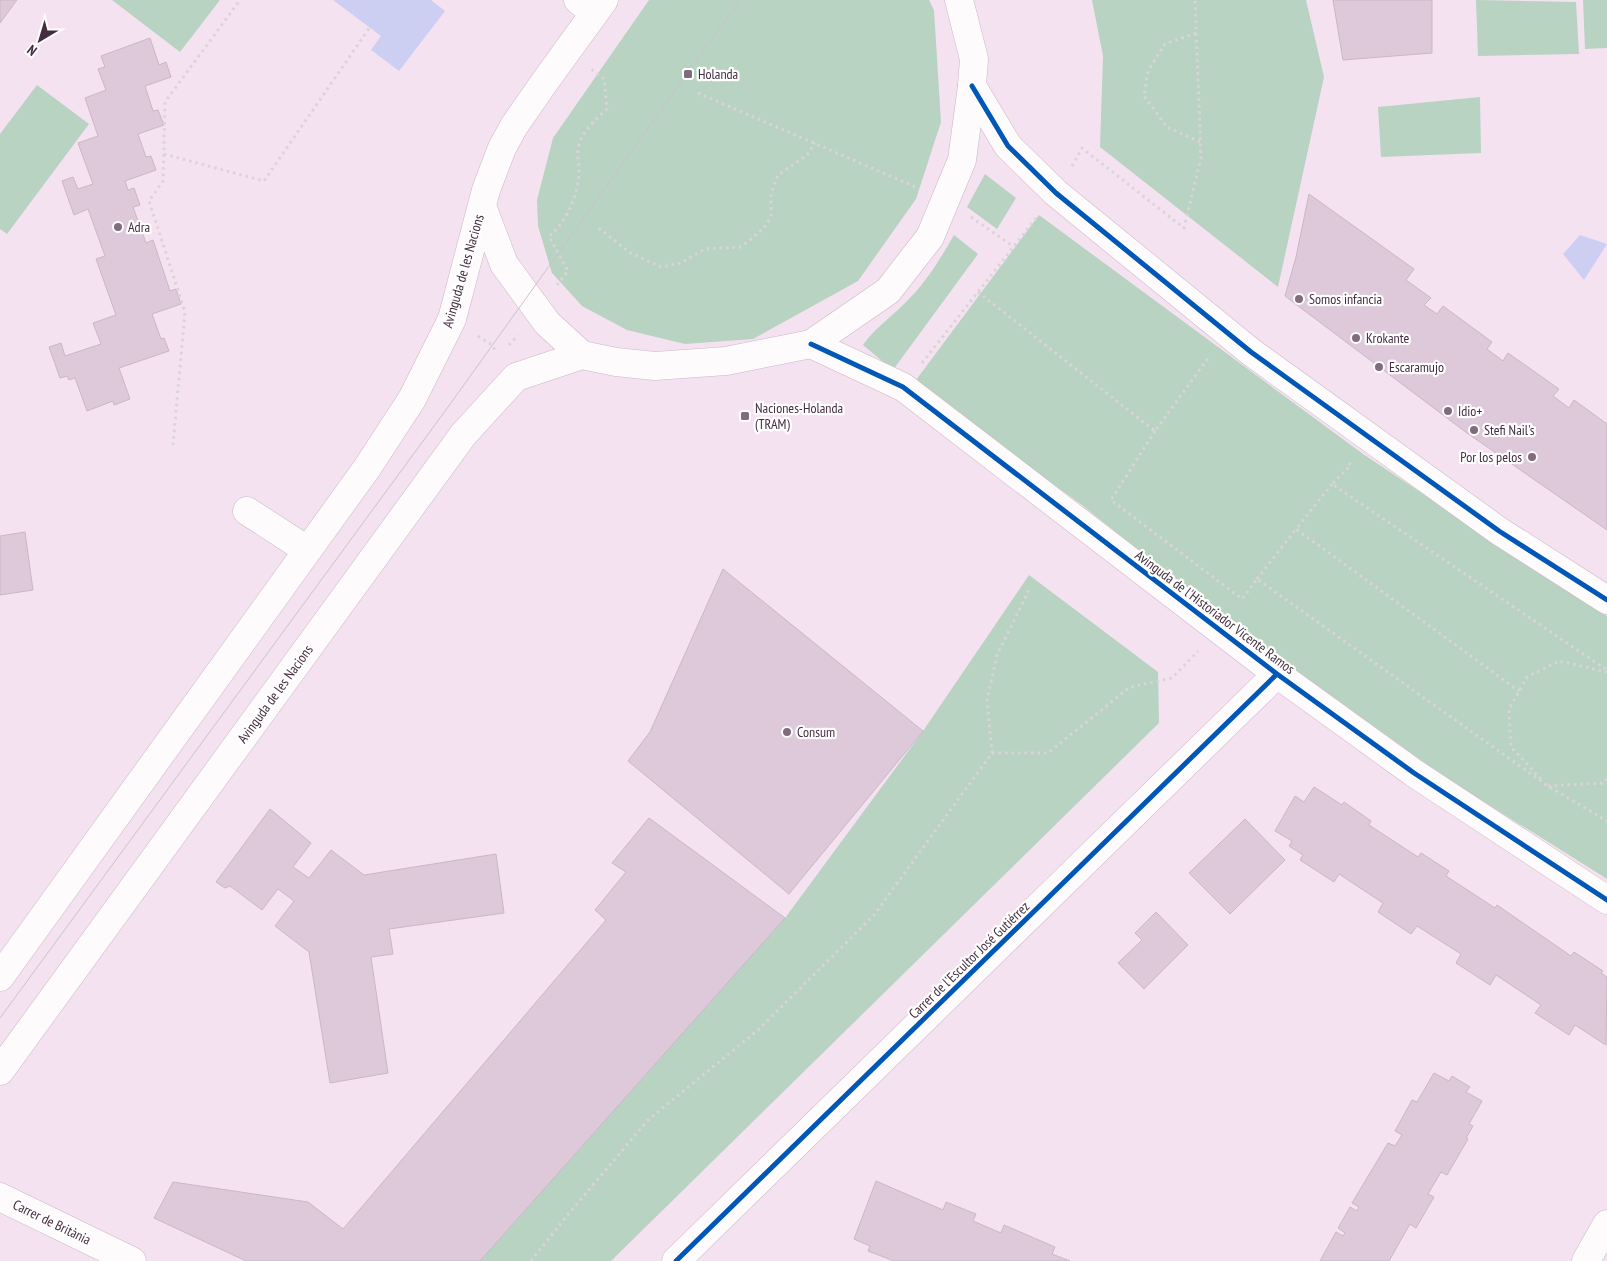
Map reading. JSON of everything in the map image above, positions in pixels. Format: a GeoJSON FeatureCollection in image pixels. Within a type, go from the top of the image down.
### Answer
{"type":"FeatureCollection","features":[{"type":"Feature","properties":{"kind":"main road"},"geometry":{"type":"LineString","coordinates":[[482,206],[504,264],[547,323],[582,355],[616,362],[655,366],[726,361],[811,344],[888,291],[930,237],[962,160],[972,86],[974,59],[959,0]]}},
{"type":"Feature","properties":{"kind":"main road","name":"Avinguda de les Nacions"},"geometry":{"type":"LineString","coordinates":[[0,977],[367,468],[412,399],[452,319],[482,206],[502,148],[514,126],[568,49],[592,4]]}},
{"type":"Feature","properties":{"kind":"main road"},"geometry":{"type":"LineString","coordinates":[[972,86],[1008,146],[1056,193],[1251,352],[1499,531],[1607,600]]}},
{"type":"Feature","properties":{"kind":"main road","name":"Avinguda de l'Historiador Vicente Ramos"},"geometry":{"type":"LineString","coordinates":[[811,344],[902,388],[1277,674],[1414,773],[1607,900]]}},
{"type":"Feature","properties":{"kind":"main road","name":"Avinguda de les Nacions"},"geometry":{"type":"LineString","coordinates":[[0,1071],[463,435],[516,377],[582,355]]}},
{"type":"Feature","properties":{"kind":"main road"},"geometry":{"type":"LineString","coordinates":[[247,511],[307,550]]}},
{"type":"Feature","properties":{"kind":"main road","name":"Carrer de l'Escultor José Gutiérrez"},"geometry":{"type":"LineString","coordinates":[[676,1261],[1277,674]]}},
{"type":"Feature","properties":{"kind":"main road","name":"Carrer de Britània"},"geometry":{"type":"LineString","coordinates":[[0,1197],[132,1261]]}},
{"type":"Feature","properties":{"kind":"main road"},"geometry":{"type":"LineString","coordinates":[[1586,1261],[1607,1224]]}},
{"type":"Feature","properties":{"kind":"path"},"geometry":{"type":"LineString","coordinates":[[173,445],[185,312],[149,201],[163,181],[165,102],[240,0]]}},
{"type":"Feature","properties":{"kind":"path"},"geometry":{"type":"LineString","coordinates":[[902,388],[1056,193],[1082,148],[1184,228],[1201,158],[1195,0]]}},
{"type":"Feature","properties":{"kind":"path"},"geometry":{"type":"LineString","coordinates":[[164,154],[264,181],[370,27]]}},
{"type":"Feature","properties":{"kind":"path"},"geometry":{"type":"LineString","coordinates":[[1196,33],[1165,44],[1148,71],[1144,96],[1167,127],[1200,142]]}},
{"type":"Feature","properties":{"kind":"path"},"geometry":{"type":"LineString","coordinates":[[568,49],[604,79],[607,109],[589,126],[578,149],[579,171],[574,196],[560,227],[550,236],[568,271]]}},
{"type":"Feature","properties":{"kind":"path"},"geometry":{"type":"LineString","coordinates":[[698,93],[945,200],[1014,247]]}},
{"type":"Feature","properties":{"kind":"path"},"geometry":{"type":"LineString","coordinates":[[599,228],[629,252],[661,267],[681,263],[705,249],[741,247],[764,228],[771,217],[771,194],[778,176],[807,155],[815,143]]}},
{"type":"Feature","properties":{"kind":"path"},"geometry":{"type":"LineString","coordinates":[[978,292],[1155,431]]}},
{"type":"Feature","properties":{"kind":"path"},"geometry":{"type":"LineString","coordinates":[[452,319],[492,345],[516,377]]}},
{"type":"Feature","properties":{"kind":"path"},"geometry":{"type":"LineString","coordinates":[[1217,363],[1209,357],[1155,431],[1111,500],[1242,599],[1332,484],[1351,465],[1343,459]]}},
{"type":"Feature","properties":{"kind":"path"},"geometry":{"type":"LineString","coordinates":[[1332,484],[1607,671]]}},
{"type":"Feature","properties":{"kind":"path"},"geometry":{"type":"LineString","coordinates":[[1296,530],[1519,691]]}},
{"type":"Feature","properties":{"kind":"path"},"geometry":{"type":"LineString","coordinates":[[1257,579],[1548,786],[1607,820]]}},
{"type":"Feature","properties":{"kind":"path"},"geometry":{"type":"LineString","coordinates":[[531,1261],[648,1120],[758,1030],[874,915],[992,753],[987,700],[997,655],[1029,590]]}},
{"type":"Feature","properties":{"kind":"path"},"geometry":{"type":"LineString","coordinates":[[992,753],[1048,753],[1130,687],[1172,678],[1219,630]]}},
{"type":"Feature","properties":{"kind":"path"},"geometry":{"type":"LineString","coordinates":[[1607,671],[1559,661],[1527,677],[1509,709],[1511,747],[1548,786],[1603,783],[1607,779]]}},
{"type":"Feature","properties":{"kind":"green space"},"geometry":{"type":"Polygon","coordinates":[[[112,0],[220,0],[180,52],[112,0]]]}},
{"type":"Feature","properties":{"kind":"green space"},"geometry":{"type":"Polygon","coordinates":[[[649,0],[929,0],[934,10],[941,122],[916,199],[858,281],[753,339],[685,344],[627,330],[582,306],[552,273],[538,226],[537,200],[553,138],[649,0]]]}},
{"type":"Feature","properties":{"kind":"green space"},"geometry":{"type":"Polygon","coordinates":[[[1092,0],[1306,0],[1324,77],[1278,287],[1100,147],[1103,56],[1092,0]]]}},
{"type":"Feature","properties":{"kind":"green space"},"geometry":{"type":"Polygon","coordinates":[[[1476,0],[1576,2],[1579,54],[1478,56],[1476,0]]]}},
{"type":"Feature","properties":{"kind":"green space"},"geometry":{"type":"Polygon","coordinates":[[[1583,0],[1607,0],[1607,48],[1585,49],[1583,0]]]}},
{"type":"Feature","properties":{"kind":"green space"},"geometry":{"type":"Polygon","coordinates":[[[37,85],[89,124],[7,234],[0,229],[0,134],[37,85]]]}},
{"type":"Feature","properties":{"kind":"green space"},"geometry":{"type":"Polygon","coordinates":[[[1480,97],[1481,153],[1381,157],[1378,107],[1480,97]]]}},
{"type":"Feature","properties":{"kind":"green space"},"geometry":{"type":"Polygon","coordinates":[[[985,174],[1016,198],[997,229],[967,207],[985,174]]]}},
{"type":"Feature","properties":{"kind":"green space"},"geometry":{"type":"Polygon","coordinates":[[[1039,215],[1363,454],[1607,616],[1607,879],[1443,776],[1224,619],[1082,505],[913,384],[1039,215]]]}},
{"type":"Feature","properties":{"kind":"green space"},"geometry":{"type":"Polygon","coordinates":[[[954,235],[978,254],[893,370],[863,345],[919,288],[954,235]]]}},
{"type":"Feature","properties":{"kind":"green space"},"geometry":{"type":"Polygon","coordinates":[[[1029,575],[1158,672],[1159,723],[611,1261],[480,1261],[785,918],[923,731],[1029,575]]]}},
{"type":"Feature","properties":{"kind":"water"},"geometry":{"type":"Polygon","coordinates":[[[333,0],[431,0],[445,11],[399,71],[371,50],[381,36],[333,0]]]}},
{"type":"Feature","properties":{"kind":"water"},"geometry":{"type":"Polygon","coordinates":[[[1580,235],[1607,244],[1584,280],[1563,254],[1580,235]]]}},
{"type":"Feature","properties":{"kind":"building"},"geometry":{"type":"Polygon","coordinates":[[[0,0],[17,0],[0,23],[0,0]]]}},
{"type":"Feature","properties":{"kind":"building"},"geometry":{"type":"Polygon","coordinates":[[[1333,0],[1432,0],[1432,53],[1343,60],[1333,0]]]}},
{"type":"Feature","properties":{"kind":"building","name":"Adra"},"geometry":{"type":"Polygon","coordinates":[[[150,38],[159,65],[166,62],[171,77],[145,86],[153,111],[158,110],[164,125],[138,134],[146,157],[151,156],[156,170],[125,181],[128,190],[134,188],[140,205],[133,207],[146,243],[153,240],[170,291],[176,289],[181,304],[152,314],[161,339],[164,338],[169,351],[119,368],[130,399],[114,405],[113,401],[87,411],[75,378],[69,380],[67,376],[60,378],[49,347],[61,343],[65,356],[101,344],[93,323],[116,315],[96,259],[105,256],[88,209],[74,215],[62,181],[73,177],[78,189],[93,184],[78,143],[98,136],[85,98],[106,90],[98,69],[105,67],[101,56],[150,38]]]}},
{"type":"Feature","properties":{"kind":"building"},"geometry":{"type":"Polygon","coordinates":[[[1309,194],[1414,269],[1406,280],[1431,298],[1424,305],[1437,314],[1443,306],[1492,342],[1487,349],[1503,361],[1508,353],[1559,389],[1553,396],[1569,408],[1574,400],[1607,424],[1607,530],[1467,433],[1285,296],[1296,257],[1309,194]]]}},
{"type":"Feature","properties":{"kind":"building"},"geometry":{"type":"Polygon","coordinates":[[[25,532],[33,590],[0,595],[0,536],[25,532]]]}},
{"type":"Feature","properties":{"kind":"building","name":"Consum"},"geometry":{"type":"Polygon","coordinates":[[[723,569],[923,731],[789,894],[628,761],[650,732],[723,569]]]}},
{"type":"Feature","properties":{"kind":"building"},"geometry":{"type":"Polygon","coordinates":[[[1314,787],[1342,805],[1344,802],[1371,821],[1369,825],[1418,857],[1421,853],[1449,871],[1446,876],[1495,908],[1497,905],[1571,956],[1574,952],[1603,971],[1601,973],[1607,977],[1606,1045],[1575,1025],[1569,1035],[1535,1013],[1541,1005],[1496,975],[1490,985],[1456,963],[1461,954],[1417,926],[1411,934],[1378,912],[1383,903],[1339,874],[1334,882],[1300,860],[1303,855],[1289,846],[1292,841],[1275,831],[1295,796],[1304,802],[1314,787]]]}},
{"type":"Feature","properties":{"kind":"building"},"geometry":{"type":"Polygon","coordinates":[[[270,809],[311,843],[293,867],[309,878],[331,850],[364,875],[496,854],[504,913],[389,929],[393,954],[371,957],[388,1073],[330,1083],[309,952],[275,926],[294,901],[278,889],[262,910],[230,886],[225,888],[216,882],[270,809]]]}},
{"type":"Feature","properties":{"kind":"building"},"geometry":{"type":"Polygon","coordinates":[[[649,818],[785,918],[480,1261],[246,1261],[154,1218],[173,1182],[308,1202],[343,1229],[606,920],[595,910],[626,872],[612,863],[649,818]]]}},
{"type":"Feature","properties":{"kind":"building"},"geometry":{"type":"Polygon","coordinates":[[[1245,819],[1285,860],[1230,914],[1189,873],[1245,819]]]}},
{"type":"Feature","properties":{"kind":"building"},"geometry":{"type":"Polygon","coordinates":[[[1156,912],[1188,945],[1144,989],[1118,963],[1142,940],[1135,933],[1156,912]]]}},
{"type":"Feature","properties":{"kind":"building"},"geometry":{"type":"Polygon","coordinates":[[[1434,1073],[1449,1081],[1452,1076],[1470,1087],[1466,1092],[1482,1101],[1469,1124],[1473,1126],[1466,1138],[1468,1139],[1447,1175],[1441,1172],[1428,1194],[1434,1197],[1416,1228],[1410,1224],[1389,1261],[1320,1261],[1336,1232],[1343,1236],[1345,1233],[1338,1228],[1350,1207],[1357,1211],[1359,1207],[1352,1203],[1388,1143],[1395,1146],[1402,1135],[1395,1131],[1412,1100],[1417,1102],[1434,1073]]]}},
{"type":"Feature","properties":{"kind":"building"},"geometry":{"type":"Polygon","coordinates":[[[876,1181],[943,1210],[946,1202],[976,1214],[973,1221],[1001,1233],[1004,1225],[1055,1247],[1052,1254],[1070,1261],[894,1261],[868,1251],[870,1246],[854,1239],[876,1181]]]}},
{"type":"Feature","properties":{"kind":"tram line"},"geometry":{"type":"LineString","coordinates":[[0,1018],[448,407],[740,0]]}},
{"type":"Feature","properties":{"kind":"cycle path"},"geometry":{"type":"LineString","coordinates":[[972,86],[1008,146],[1056,193],[1251,352],[1499,531],[1607,600]]}},
{"type":"Feature","properties":{"kind":"cycle path"},"geometry":{"type":"LineString","coordinates":[[811,344],[903,387],[1277,674],[1414,773],[1607,900]]}},
{"type":"Feature","properties":{"kind":"cycle path"},"geometry":{"type":"LineString","coordinates":[[676,1261],[1277,674]]}},
{"type":"Feature","properties":{"kind":"place","name":"Holanda"},"geometry":{"type":"Point","coordinates":[688,74]}},
{"type":"Feature","properties":{"kind":"place","name":"Adra"},"geometry":{"type":"Point","coordinates":[118,227]}},
{"type":"Feature","properties":{"kind":"place","name":"Somos infancia"},"geometry":{"type":"Point","coordinates":[1299,299]}},
{"type":"Feature","properties":{"kind":"place","name":"Krokante"},"geometry":{"type":"Point","coordinates":[1356,338]}},
{"type":"Feature","properties":{"kind":"place","name":"Escaramujo"},"geometry":{"type":"Point","coordinates":[1379,367]}},
{"type":"Feature","properties":{"kind":"place","name":"Idio+"},"geometry":{"type":"Point","coordinates":[1448,411]}},
{"type":"Feature","properties":{"kind":"place","name":"Naciones-Holanda (TRAM)"},"geometry":{"type":"Point","coordinates":[745,416]}},
{"type":"Feature","properties":{"kind":"place","name":"Stefi Nail's"},"geometry":{"type":"Point","coordinates":[1474,430]}},
{"type":"Feature","properties":{"kind":"place","name":"Por los pelos"},"geometry":{"type":"Point","coordinates":[1532,457]}},
{"type":"Feature","properties":{"kind":"place","name":"Consum"},"geometry":{"type":"Point","coordinates":[787,732]}}]}
